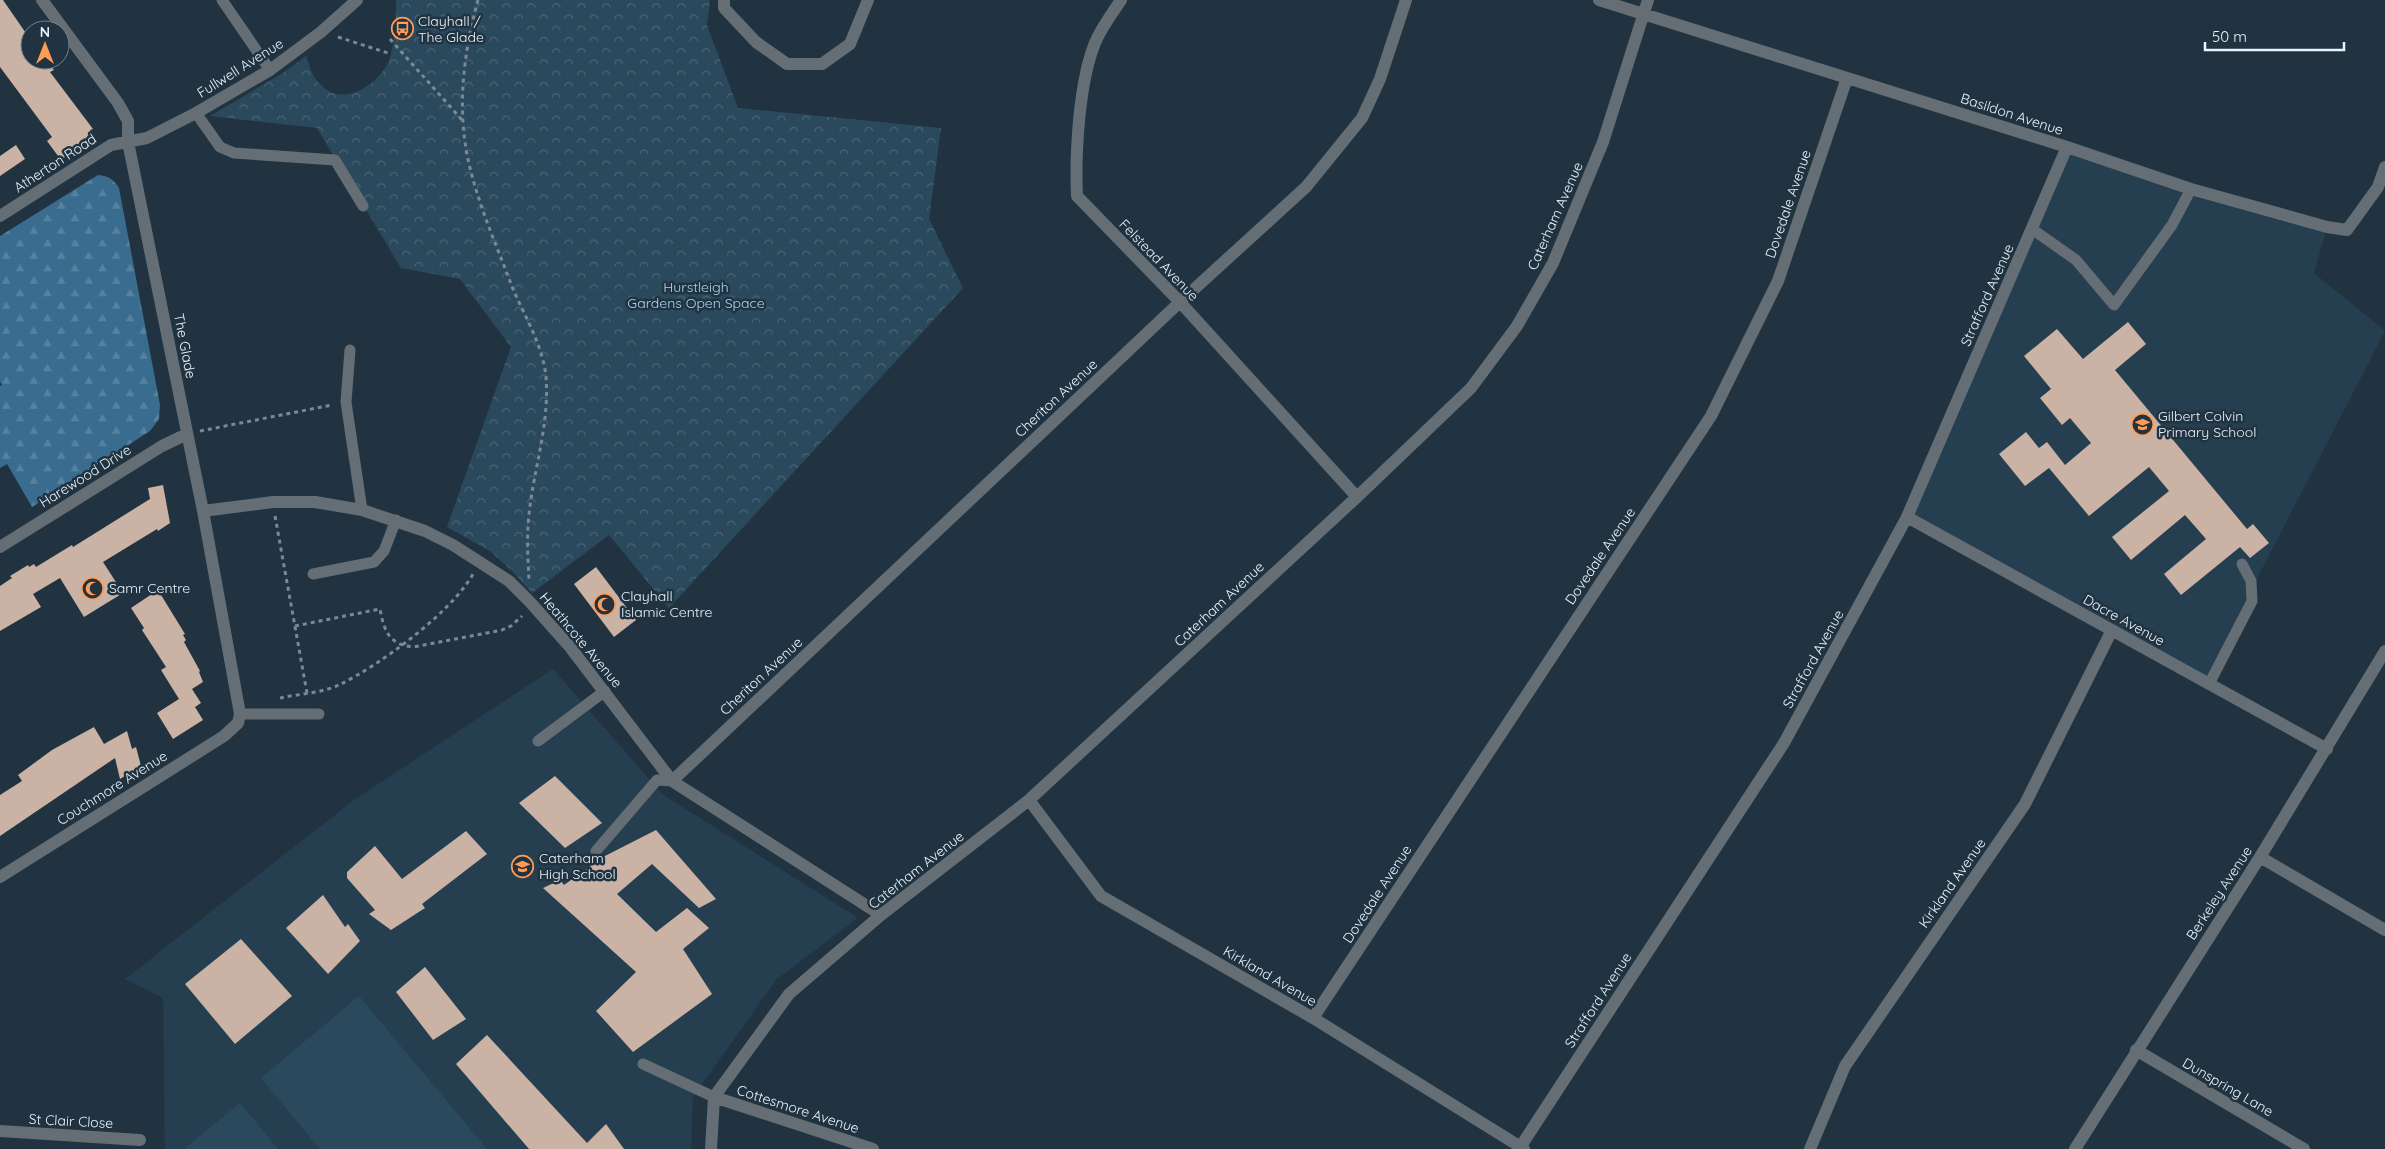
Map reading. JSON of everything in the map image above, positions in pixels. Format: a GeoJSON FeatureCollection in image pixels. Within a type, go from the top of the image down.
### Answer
{"type":"FeatureCollection","features":[{"type":"Feature","properties":{"kind":"street","name":"The Glade"},"geometry":{"type":"LineString","coordinates":[[42,0],[124,112],[128,122],[128,142],[203,511],[239,718]]}},
{"type":"Feature","properties":{"kind":"street","name":"Fullwell Avenue"},"geometry":{"type":"LineString","coordinates":[[128,142],[147,138],[196,114],[270,70],[321,32],[357,0]]}},
{"type":"Feature","properties":{"kind":"street"},"geometry":{"type":"LineString","coordinates":[[724,0],[724,8],[756,42],[787,64],[822,64],[850,44],[868,0]]}},
{"type":"Feature","properties":{"kind":"street","name":"Felstead Avenue"},"geometry":{"type":"LineString","coordinates":[[1121,0],[1095,43],[1085,78],[1075,169],[1077,196],[1180,302],[1357,497]]}},
{"type":"Feature","properties":{"kind":"street","name":"Cheriton Avenue"},"geometry":{"type":"LineString","coordinates":[[672,781],[1180,302],[1306,187],[1362,118],[1380,79],[1406,0]]}},
{"type":"Feature","properties":{"kind":"street","name":"Basildon Avenue"},"geometry":{"type":"LineString","coordinates":[[1599,0],[2067,147],[2191,188],[2327,227],[2347,230],[2378,187],[2385,168]]}},
{"type":"Feature","properties":{"kind":"street","name":"Caterham Avenue"},"geometry":{"type":"LineString","coordinates":[[714,1097],[789,994],[881,916],[1029,800],[1357,497],[1471,388],[1517,326],[1553,263],[1603,142],[1648,0]]}},
{"type":"Feature","properties":{"kind":"street","name":"Dovedale Avenue"},"geometry":{"type":"LineString","coordinates":[[1313,1018],[1711,416],[1778,281],[1847,78]]}},
{"type":"Feature","properties":{"kind":"street","name":"Atherton Road"},"geometry":{"type":"LineString","coordinates":[[0,216],[111,145],[128,142]]}},
{"type":"Feature","properties":{"kind":"street","name":"Strafford Avenue"},"geometry":{"type":"LineString","coordinates":[[1521,1148],[1784,743],[1907,517],[2067,147]]}},
{"type":"Feature","properties":{"kind":"street","name":"Harewood Drive"},"geometry":{"type":"LineString","coordinates":[[0,547],[162,446],[188,434]]}},
{"type":"Feature","properties":{"kind":"street","name":"Heathcote Avenue"},"geometry":{"type":"LineString","coordinates":[[203,511],[273,502],[315,502],[362,510],[396,520],[454,545],[481,561],[509,581],[570,648],[605,691],[672,781],[881,916]]}},
{"type":"Feature","properties":{"kind":"street","name":"Dacre Avenue"},"geometry":{"type":"LineString","coordinates":[[1907,517],[2327,749]]}},
{"type":"Feature","properties":{"kind":"street","name":"Kirkland Avenue"},"geometry":{"type":"LineString","coordinates":[[1810,1149],[1845,1066],[2025,804],[2112,630]]}},
{"type":"Feature","properties":{"kind":"street","name":"Berkeley Avenue"},"geometry":{"type":"LineString","coordinates":[[2075,1149],[2260,857],[2384,655]]}},
{"type":"Feature","properties":{"kind":"street","name":"Couchmore Avenue"},"geometry":{"type":"LineString","coordinates":[[0,876],[224,736],[239,718]]}},
{"type":"Feature","properties":{"kind":"street","name":"Kirkland Avenue"},"geometry":{"type":"LineString","coordinates":[[1029,800],[1101,896],[1313,1018],[1521,1148]]}},
{"type":"Feature","properties":{"kind":"street"},"geometry":{"type":"LineString","coordinates":[[2260,857],[2385,930]]}},
{"type":"Feature","properties":{"kind":"street","name":"Dunspring Lane"},"geometry":{"type":"LineString","coordinates":[[2136,1050],[2304,1149]]}},
{"type":"Feature","properties":{"kind":"street"},"geometry":{"type":"LineString","coordinates":[[711,1149],[714,1097]]}},
{"type":"Feature","properties":{"kind":"street","name":"Cottesmore Avenue"},"geometry":{"type":"LineString","coordinates":[[714,1097],[873,1149]]}},
{"type":"Feature","properties":{"kind":"street","name":"St Clair Close"},"geometry":{"type":"LineString","coordinates":[[0,1132],[140,1140]]}},
{"type":"Feature","properties":{"kind":"lane"},"geometry":{"type":"LineString","coordinates":[[222,0],[270,70]]}},
{"type":"Feature","properties":{"kind":"lane"},"geometry":{"type":"LineString","coordinates":[[196,114],[220,148],[234,153],[335,160],[363,206]]}},
{"type":"Feature","properties":{"kind":"lane"},"geometry":{"type":"LineString","coordinates":[[2032,229],[2076,260],[2114,305],[2172,225],[2191,188]]}},
{"type":"Feature","properties":{"kind":"lane"},"geometry":{"type":"LineString","coordinates":[[350,350],[346,402],[362,510]]}},
{"type":"Feature","properties":{"kind":"lane"},"geometry":{"type":"LineString","coordinates":[[313,574],[374,562],[384,551],[396,520]]}},
{"type":"Feature","properties":{"kind":"lane"},"geometry":{"type":"LineString","coordinates":[[2209,684],[2252,602],[2251,581],[2242,564]]}},
{"type":"Feature","properties":{"kind":"lane"},"geometry":{"type":"LineString","coordinates":[[538,741],[605,691]]}},
{"type":"Feature","properties":{"kind":"lane"},"geometry":{"type":"LineString","coordinates":[[239,718],[319,714]]}},
{"type":"Feature","properties":{"kind":"lane"},"geometry":{"type":"LineString","coordinates":[[596,850],[657,780],[672,781]]}},
{"type":"Feature","properties":{"kind":"lane"},"geometry":{"type":"LineString","coordinates":[[643,1064],[714,1097]]}},
{"type":"Feature","properties":{"kind":"path"},"geometry":{"type":"LineString","coordinates":[[295,626],[380,610],[386,633],[403,645],[421,647],[502,630],[520,619],[530,602],[528,526],[546,412],[546,376],[540,350],[481,207],[470,167],[463,120],[465,54],[478,0]]}},
{"type":"Feature","properties":{"kind":"path"},"geometry":{"type":"LineString","coordinates":[[321,32],[390,54]]}},
{"type":"Feature","properties":{"kind":"path"},"geometry":{"type":"LineString","coordinates":[[390,39],[463,120]]}},
{"type":"Feature","properties":{"kind":"path"},"geometry":{"type":"LineString","coordinates":[[188,434],[346,402]]}},
{"type":"Feature","properties":{"kind":"path"},"geometry":{"type":"LineString","coordinates":[[273,502],[307,693]]}},
{"type":"Feature","properties":{"kind":"path"},"geometry":{"type":"LineString","coordinates":[[278,698],[338,686],[403,645],[451,603],[471,578],[481,561]]}},
{"type":"Feature","properties":{"kind":"shaded area","name":"Gilbert Colvin Primary School"},"geometry":{"type":"Polygon","coordinates":[[[2067,147],[2327,227],[2314,273],[2385,331],[2204,681],[1907,517],[2067,147]]]}},
{"type":"Feature","properties":{"kind":"shaded area","name":"Caterham High School"},"geometry":{"type":"Polygon","coordinates":[[[553,669],[662,794],[858,918],[776,980],[693,1097],[691,1149],[165,1149],[163,998],[125,979],[354,800],[553,669]]]}},
{"type":"Feature","properties":{"kind":"green space","name":"Hurstleigh Gardens Open Space"},"geometry":{"type":"Polygon","coordinates":[[[396,0],[710,0],[707,25],[738,108],[941,128],[929,219],[963,288],[669,608],[609,535],[532,593],[490,551],[447,527],[511,347],[460,279],[401,268],[317,128],[210,116],[283,73],[306,56],[316,79],[331,92],[351,93],[371,84],[379,76],[390,58],[395,29],[396,0]]]}},
{"type":"Feature","properties":{"kind":"green space"},"geometry":{"type":"Polygon","coordinates":[[[98,175],[110,178],[119,188],[160,405],[159,419],[150,431],[32,507],[7,464],[0,468],[0,386],[2,385],[0,382],[0,236],[98,175]]]}},
{"type":"Feature","properties":{"kind":"green space"},"geometry":{"type":"Polygon","coordinates":[[[359,996],[487,1149],[320,1149],[261,1078],[359,996]]]}},
{"type":"Feature","properties":{"kind":"green space"},"geometry":{"type":"Polygon","coordinates":[[[240,1103],[278,1149],[184,1149],[240,1103]]]}},
{"type":"Feature","properties":{"kind":"building"},"geometry":{"type":"Polygon","coordinates":[[[0,0],[3,0],[20,25],[20,70],[54,70],[50,72],[93,129],[90,130],[94,135],[61,160],[47,141],[52,137],[0,67],[0,0]]]}},
{"type":"Feature","properties":{"kind":"building"},"geometry":{"type":"Polygon","coordinates":[[[16,145],[25,159],[0,176],[0,156],[16,145]]]}},
{"type":"Feature","properties":{"kind":"building"},"geometry":{"type":"Polygon","coordinates":[[[2128,322],[2146,344],[2115,370],[2247,529],[2253,524],[2269,543],[2250,558],[2240,547],[2181,595],[2164,574],[2206,539],[2185,515],[2131,560],[2112,537],[2169,491],[2149,467],[2089,516],[2049,468],[2025,486],[1999,454],[2026,432],[2039,448],[2047,442],[2065,465],[2091,443],[2070,418],[2062,425],[2040,398],[2051,389],[2024,356],[2057,329],[2083,359],[2128,322]]]}},
{"type":"Feature","properties":{"kind":"building"},"geometry":{"type":"Polygon","coordinates":[[[163,485],[170,523],[103,562],[123,593],[84,617],[60,578],[33,594],[41,607],[0,631],[0,586],[12,578],[10,576],[28,565],[29,567],[34,564],[36,567],[72,545],[73,547],[150,499],[148,488],[163,485]]]}},
{"type":"Feature","properties":{"kind":"building"},"geometry":{"type":"Polygon","coordinates":[[[596,567],[636,620],[614,637],[574,584],[596,567]]]}},
{"type":"Feature","properties":{"kind":"building"},"geometry":{"type":"Polygon","coordinates":[[[158,590],[185,634],[183,635],[186,640],[184,642],[200,671],[203,682],[192,689],[201,703],[195,707],[203,720],[173,739],[157,713],[179,699],[161,670],[166,667],[142,630],[144,628],[131,608],[158,590]]]}},
{"type":"Feature","properties":{"kind":"building"},"geometry":{"type":"Polygon","coordinates":[[[94,727],[104,744],[127,731],[132,749],[136,747],[141,766],[120,779],[115,758],[0,836],[0,795],[22,781],[18,775],[52,750],[94,727]]]}},
{"type":"Feature","properties":{"kind":"building"},"geometry":{"type":"Polygon","coordinates":[[[555,776],[602,823],[565,848],[519,803],[555,776]]]}},
{"type":"Feature","properties":{"kind":"building"},"geometry":{"type":"Polygon","coordinates":[[[656,830],[716,899],[699,908],[652,864],[617,894],[656,932],[687,908],[709,928],[683,949],[712,994],[633,1052],[596,1011],[636,972],[543,888],[560,880],[564,885],[603,857],[656,830]]]}},
{"type":"Feature","properties":{"kind":"building"},"geometry":{"type":"Polygon","coordinates":[[[466,831],[487,854],[422,904],[425,908],[391,930],[369,914],[375,910],[347,878],[347,872],[375,846],[402,879],[466,831]]]}},
{"type":"Feature","properties":{"kind":"building"},"geometry":{"type":"Polygon","coordinates":[[[323,895],[345,927],[348,924],[360,941],[328,974],[286,928],[323,895]]]}},
{"type":"Feature","properties":{"kind":"building"},"geometry":{"type":"Polygon","coordinates":[[[241,939],[292,996],[235,1044],[185,984],[241,939]]]}},
{"type":"Feature","properties":{"kind":"building"},"geometry":{"type":"Polygon","coordinates":[[[425,967],[466,1019],[433,1040],[396,992],[425,967]]]}},
{"type":"Feature","properties":{"kind":"building"},"geometry":{"type":"Polygon","coordinates":[[[487,1035],[587,1143],[606,1124],[624,1149],[529,1149],[456,1064],[487,1035]]]}},
{"type":"Feature","properties":{"kind":"place","name":"Clayhall / The Glade"},"geometry":{"type":"Point","coordinates":[402,29]}},
{"type":"Feature","properties":{"kind":"place","name":"Gilbert Colvin Primary School"},"geometry":{"type":"Point","coordinates":[2142,424]}},
{"type":"Feature","properties":{"kind":"place","name":"Samr Centre"},"geometry":{"type":"Point","coordinates":[93,588]}},
{"type":"Feature","properties":{"kind":"place","name":"Clayhall Islamic Centre"},"geometry":{"type":"Point","coordinates":[605,604]}},
{"type":"Feature","properties":{"kind":"place","name":"Caterham High School"},"geometry":{"type":"Point","coordinates":[523,866]}}]}
